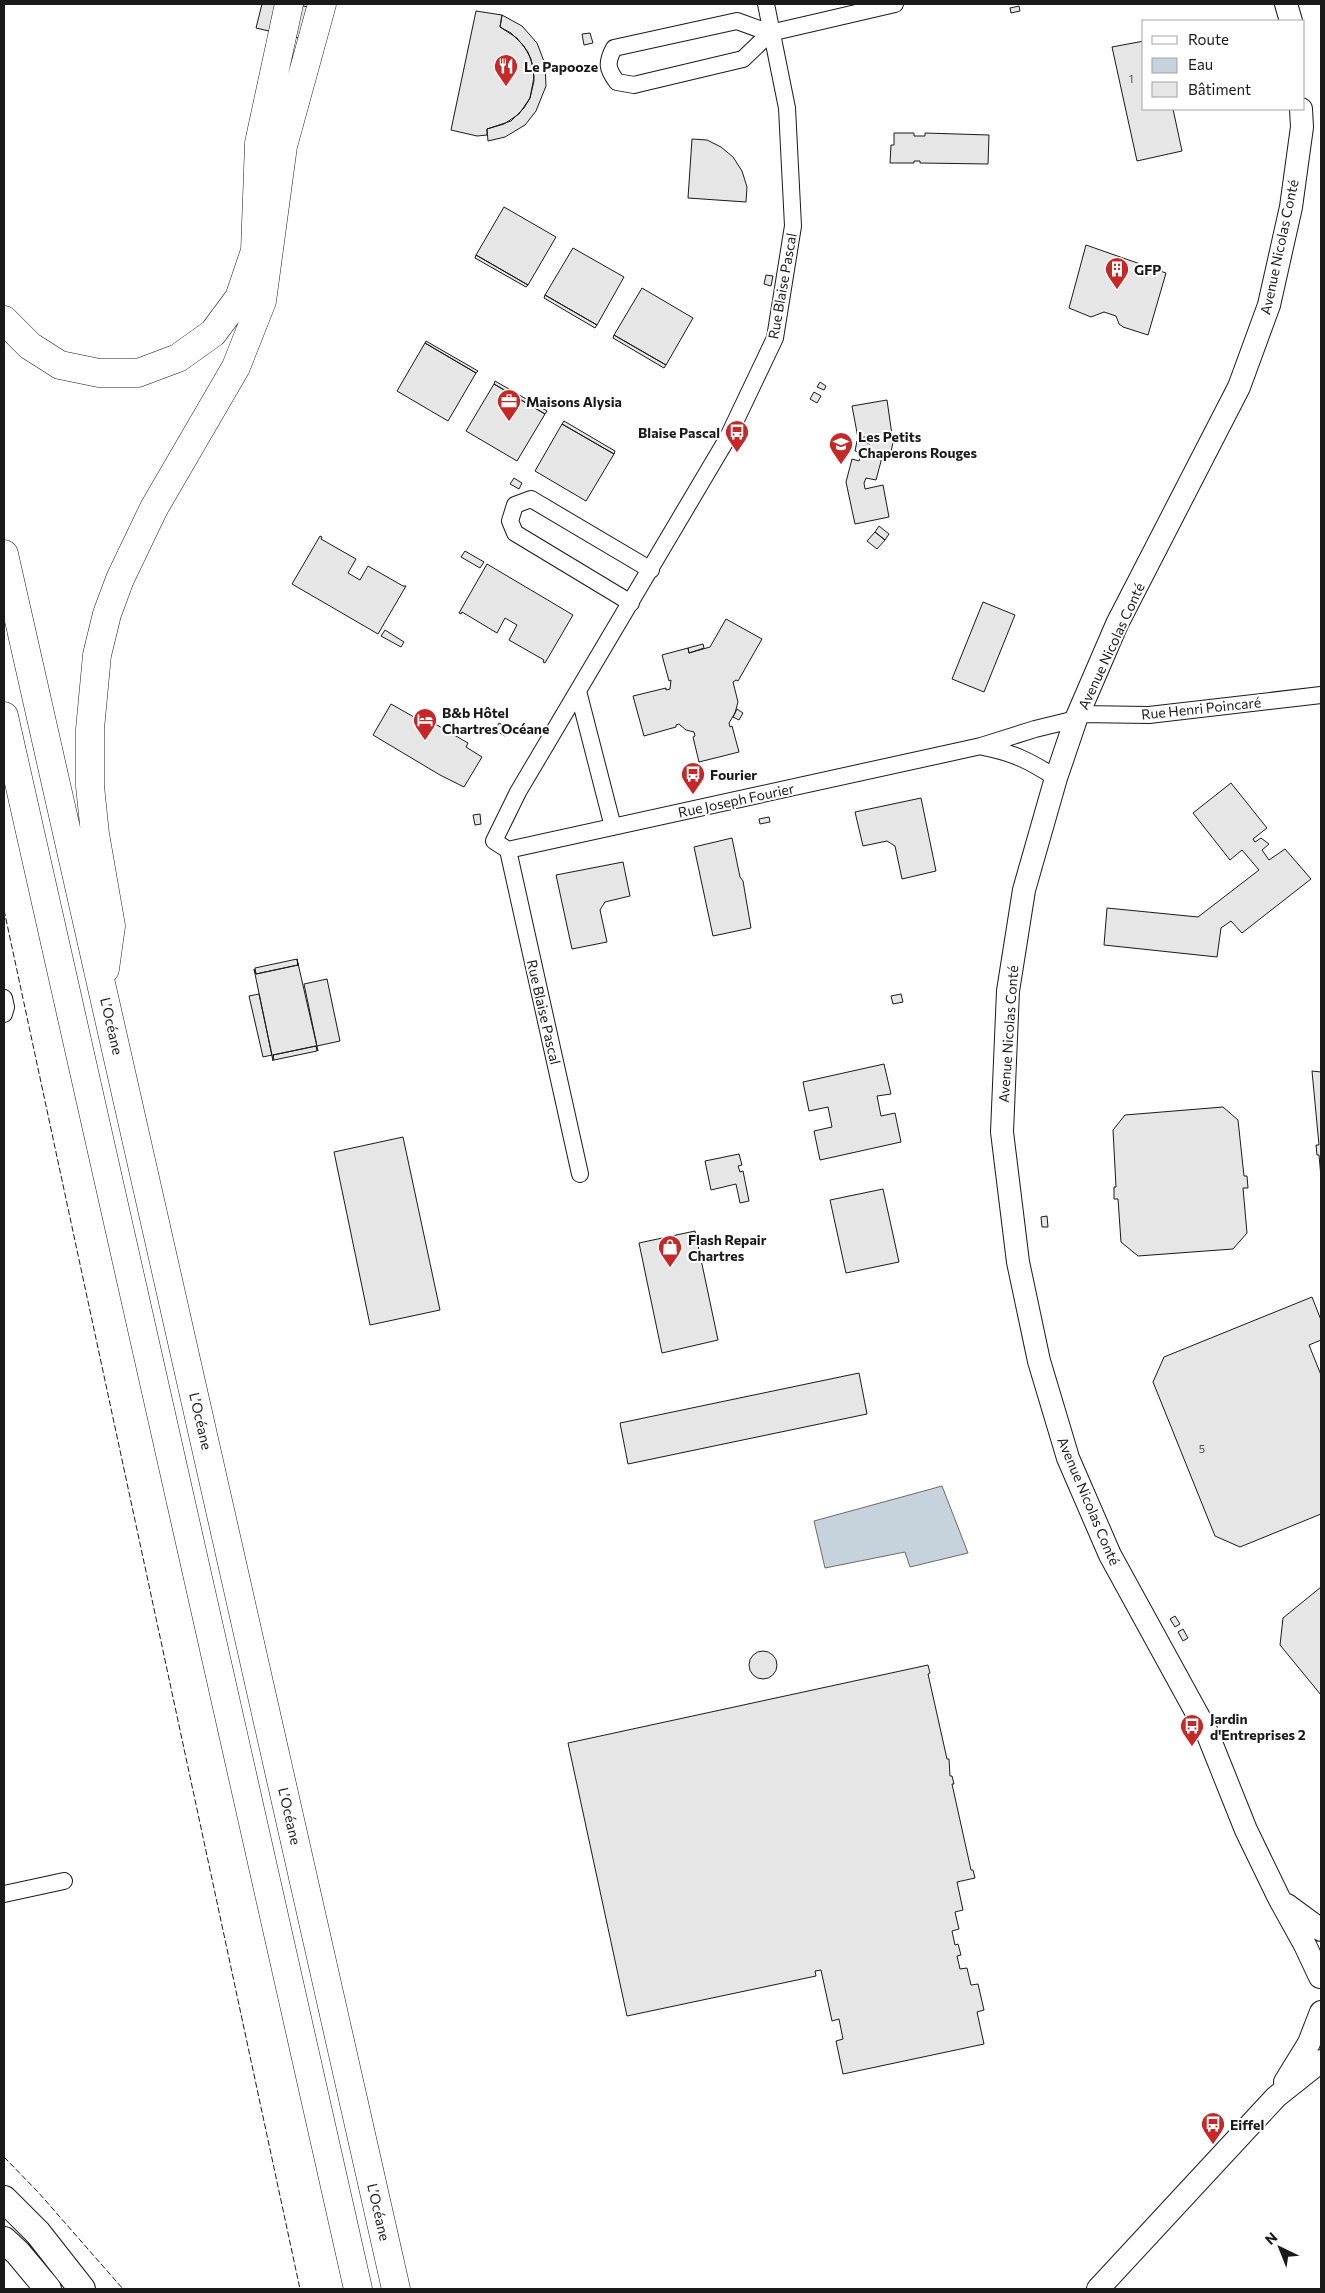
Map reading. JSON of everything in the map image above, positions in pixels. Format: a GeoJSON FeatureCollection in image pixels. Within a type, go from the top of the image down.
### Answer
{"type":"FeatureCollection","features":[{"type":"Feature","properties":{"kind":"highway"},"geometry":{"type":"LineString","coordinates":[[4,320],[30,346],[60,365],[99,373],[138,373],[178,358],[213,333],[239,298],[255,250],[259,143],[289,4]]}},
{"type":"Feature","properties":{"kind":"highway"},"geometry":{"type":"LineString","coordinates":[[102,986],[111,926],[99,860],[90,786],[90,729],[98,655],[107,614],[120,580],[154,508],[236,368],[262,302],[283,146],[322,4]]}},
{"type":"Feature","properties":{"kind":"highway","name":"L’Océane"},"geometry":{"type":"LineString","coordinates":[[4,554],[396,2289]]}},
{"type":"Feature","properties":{"kind":"highway"},"geometry":{"type":"LineString","coordinates":[[4,716],[358,2289]]}},
{"type":"Feature","properties":{"kind":"main road"},"geometry":{"type":"LineString","coordinates":[[4,2199],[38,2233],[82,2289]]}},
{"type":"Feature","properties":{"kind":"main road"},"geometry":{"type":"LineString","coordinates":[[4,2240],[18,2253],[48,2289]]}},
{"type":"Feature","properties":{"kind":"street","name":"Rue Blaise Pascal"},"geometry":{"type":"LineString","coordinates":[[580,1174],[508,850],[494,841],[518,792],[651,570],[726,439],[775,338],[793,226],[786,108],[770,33],[766,4]]}},
{"type":"Feature","properties":{"kind":"street"},"geometry":{"type":"LineString","coordinates":[[770,33],[737,21],[614,48],[607,60],[609,72],[618,82],[634,85],[743,59],[770,33],[895,4]]}},
{"type":"Feature","properties":{"kind":"street"},"geometry":{"type":"LineString","coordinates":[[1286,4],[1291,20]]}},
{"type":"Feature","properties":{"kind":"street"},"geometry":{"type":"LineString","coordinates":[[1302,20],[1303,4]]}},
{"type":"Feature","properties":{"kind":"street","name":"Avenue Nicolas Conté"},"geometry":{"type":"LineString","coordinates":[[1301,110],[1302,127],[1291,207],[1269,305],[1239,387],[1118,624],[1078,716],[1056,778],[1024,890],[1008,991],[1002,1132],[1018,1262],[1039,1361],[1068,1458],[1110,1555],[1206,1730],[1246,1830],[1278,1898],[1321,1975]]}},
{"type":"Feature","properties":{"kind":"street"},"geometry":{"type":"LineString","coordinates":[[631,603],[516,533],[510,521],[515,505],[531,499],[651,570]]}},
{"type":"Feature","properties":{"kind":"street"},"geometry":{"type":"LineString","coordinates":[[578,691],[613,827]]}},
{"type":"Feature","properties":{"kind":"street","name":"Rue Henri Poincaré"},"geometry":{"type":"LineString","coordinates":[[1078,716],[1149,715],[1321,695]]}},
{"type":"Feature","properties":{"kind":"street","name":"Rue Joseph Fourier"},"geometry":{"type":"LineString","coordinates":[[508,850],[981,746],[1078,716]]}},
{"type":"Feature","properties":{"kind":"street","name":"Rue Joseph Fourier"},"geometry":{"type":"LineString","coordinates":[[981,746],[1010,752],[1027,759],[1056,778]]}},
{"type":"Feature","properties":{"kind":"street"},"geometry":{"type":"LineString","coordinates":[[4,998],[6,1008],[4,1014]]}},
{"type":"Feature","properties":{"kind":"street"},"geometry":{"type":"LineString","coordinates":[[4,1894],[64,1881]]}},
{"type":"Feature","properties":{"kind":"street","name":"Avenue Nicolas Conté"},"geometry":{"type":"LineString","coordinates":[[1278,1898],[1321,1930]]}},
{"type":"Feature","properties":{"kind":"street"},"geometry":{"type":"LineString","coordinates":[[1276,2097],[1309,2043],[1321,2012],[1318,2001],[1321,1975]]}},
{"type":"Feature","properties":{"kind":"street"},"geometry":{"type":"LineString","coordinates":[[1098,2289],[1276,2097],[1321,2060]]}},
{"type":"Feature","properties":{"kind":"water"},"geometry":{"type":"Polygon","coordinates":[[[942,1486],[968,1553],[910,1567],[905,1552],[825,1568],[814,1521],[942,1486]]]}},
{"type":"Feature","properties":{"kind":"building"},"geometry":{"type":"Polygon","coordinates":[[[262,4],[294,4],[327,11],[320,43],[256,28],[262,4]]]}},
{"type":"Feature","properties":{"kind":"building"},"geometry":{"type":"Polygon","coordinates":[[[1019,6],[1020,11],[1011,13],[1010,8],[1019,6]]]}},
{"type":"Feature","properties":{"kind":"building"},"geometry":{"type":"Polygon","coordinates":[[[476,11],[502,15],[500,27],[511,33],[524,46],[531,59],[534,77],[530,98],[519,114],[504,124],[487,129],[487,135],[477,136],[451,130],[476,11]]]}},
{"type":"Feature","properties":{"kind":"building"},"geometry":{"type":"Polygon","coordinates":[[[502,15],[522,26],[537,43],[545,64],[546,86],[536,111],[525,125],[505,137],[488,141],[487,129],[511,121],[524,108],[530,98],[534,81],[533,66],[528,52],[517,38],[500,27],[502,15]]]}},
{"type":"Feature","properties":{"kind":"building"},"geometry":{"type":"Polygon","coordinates":[[[590,33],[593,43],[584,45],[582,34],[590,33]]]}},
{"type":"Feature","properties":{"kind":"building"},"geometry":{"type":"Polygon","coordinates":[[[1142,41],[1142,110],[1173,110],[1182,151],[1137,161],[1112,47],[1142,41]]]}},
{"type":"Feature","properties":{"kind":"building"},"geometry":{"type":"Polygon","coordinates":[[[894,133],[914,133],[914,136],[925,136],[925,133],[989,135],[988,164],[920,163],[920,161],[914,161],[914,163],[890,163],[891,145],[894,145],[894,133]]]}},
{"type":"Feature","properties":{"kind":"building"},"geometry":{"type":"Polygon","coordinates":[[[692,139],[707,140],[721,147],[733,157],[742,171],[747,187],[746,202],[688,198],[692,139]]]}},
{"type":"Feature","properties":{"kind":"building"},"geometry":{"type":"Polygon","coordinates":[[[504,207],[556,237],[528,285],[476,255],[504,207]]]}},
{"type":"Feature","properties":{"kind":"building","name":"GFP"},"geometry":{"type":"Polygon","coordinates":[[[1086,245],[1166,273],[1148,335],[1123,327],[1119,324],[1116,316],[1104,312],[1091,317],[1069,308],[1086,245]]]}},
{"type":"Feature","properties":{"kind":"building"},"geometry":{"type":"Polygon","coordinates":[[[573,248],[624,277],[597,325],[545,295],[573,248]]]}},
{"type":"Feature","properties":{"kind":"building"},"geometry":{"type":"Polygon","coordinates":[[[476,255],[528,285],[526,287],[475,258],[476,255]]]}},
{"type":"Feature","properties":{"kind":"building"},"geometry":{"type":"Polygon","coordinates":[[[766,275],[773,276],[771,286],[764,284],[766,275]]]}},
{"type":"Feature","properties":{"kind":"building"},"geometry":{"type":"Polygon","coordinates":[[[642,288],[693,318],[666,365],[614,335],[642,288]]]}},
{"type":"Feature","properties":{"kind":"building"},"geometry":{"type":"Polygon","coordinates":[[[545,295],[597,325],[595,328],[544,298],[545,295]]]}},
{"type":"Feature","properties":{"kind":"building"},"geometry":{"type":"Polygon","coordinates":[[[614,335],[666,365],[664,368],[613,338],[614,335]]]}},
{"type":"Feature","properties":{"kind":"building"},"geometry":{"type":"Polygon","coordinates":[[[426,341],[478,371],[476,373],[425,343],[426,341]]]}},
{"type":"Feature","properties":{"kind":"building"},"geometry":{"type":"Polygon","coordinates":[[[425,343],[476,373],[448,421],[397,391],[425,343]]]}},
{"type":"Feature","properties":{"kind":"building"},"geometry":{"type":"Polygon","coordinates":[[[495,381],[547,411],[545,414],[494,384],[495,381]]]}},
{"type":"Feature","properties":{"kind":"building"},"geometry":{"type":"Polygon","coordinates":[[[820,382],[826,386],[824,390],[817,387],[820,382]]]}},
{"type":"Feature","properties":{"kind":"building"},"geometry":{"type":"Polygon","coordinates":[[[494,384],[545,414],[517,461],[466,431],[494,384]]]}},
{"type":"Feature","properties":{"kind":"building"},"geometry":{"type":"Polygon","coordinates":[[[814,392],[821,396],[817,403],[810,399],[814,392]]]}},
{"type":"Feature","properties":{"kind":"building"},"geometry":{"type":"Polygon","coordinates":[[[887,400],[893,442],[891,452],[884,450],[876,480],[866,478],[864,483],[865,489],[883,485],[889,517],[855,524],[846,482],[852,459],[859,461],[861,453],[855,451],[857,441],[870,444],[872,440],[871,436],[858,438],[852,406],[887,400]]]}},
{"type":"Feature","properties":{"kind":"building"},"geometry":{"type":"Polygon","coordinates":[[[564,421],[615,451],[614,454],[562,424],[564,421]]]}},
{"type":"Feature","properties":{"kind":"building"},"geometry":{"type":"Polygon","coordinates":[[[562,424],[614,454],[586,501],[535,471],[562,424]]]}},
{"type":"Feature","properties":{"kind":"building"},"geometry":{"type":"Polygon","coordinates":[[[514,478],[522,483],[519,489],[510,484],[514,478]]]}},
{"type":"Feature","properties":{"kind":"building"},"geometry":{"type":"Polygon","coordinates":[[[879,526],[889,534],[885,540],[875,532],[879,526]]]}},
{"type":"Feature","properties":{"kind":"building"},"geometry":{"type":"Polygon","coordinates":[[[875,532],[885,540],[877,549],[867,541],[875,532]]]}},
{"type":"Feature","properties":{"kind":"building"},"geometry":{"type":"Polygon","coordinates":[[[320,536],[322,537],[321,539],[356,559],[348,573],[360,580],[368,566],[406,586],[378,634],[292,584],[320,536]]]}},
{"type":"Feature","properties":{"kind":"building"},"geometry":{"type":"Polygon","coordinates":[[[465,551],[484,562],[480,568],[461,557],[465,551]]]}},
{"type":"Feature","properties":{"kind":"building"},"geometry":{"type":"Polygon","coordinates":[[[487,564],[573,615],[545,663],[543,662],[544,660],[509,640],[517,625],[505,618],[497,633],[462,612],[461,614],[459,613],[487,564]]]}},
{"type":"Feature","properties":{"kind":"building"},"geometry":{"type":"Polygon","coordinates":[[[983,602],[1015,615],[984,692],[952,679],[983,602]]]}},
{"type":"Feature","properties":{"kind":"building"},"geometry":{"type":"Polygon","coordinates":[[[726,619],[762,639],[738,681],[733,682],[738,702],[735,713],[729,723],[730,727],[732,726],[739,752],[699,762],[693,737],[695,736],[694,732],[686,730],[679,724],[676,727],[644,736],[633,696],[666,688],[666,690],[670,689],[671,680],[669,681],[662,655],[688,648],[689,653],[710,647],[726,619]]]}},
{"type":"Feature","properties":{"kind":"building"},"geometry":{"type":"Polygon","coordinates":[[[385,630],[404,642],[401,647],[381,636],[385,630]]]}},
{"type":"Feature","properties":{"kind":"building"},"geometry":{"type":"Polygon","coordinates":[[[703,644],[704,648],[689,653],[688,648],[703,644]]]}},
{"type":"Feature","properties":{"kind":"building"},"geometry":{"type":"Polygon","coordinates":[[[391,704],[428,725],[430,721],[468,743],[466,747],[482,757],[464,787],[373,735],[391,704]]]}},
{"type":"Feature","properties":{"kind":"building"},"geometry":{"type":"Polygon","coordinates":[[[737,709],[743,713],[739,720],[733,717],[737,709]]]}},
{"type":"Feature","properties":{"kind":"building"},"geometry":{"type":"Polygon","coordinates":[[[499,723],[509,729],[505,736],[495,730],[499,723]]]}},
{"type":"Feature","properties":{"kind":"building"},"geometry":{"type":"Polygon","coordinates":[[[1231,783],[1267,828],[1253,839],[1255,842],[1261,838],[1269,844],[1262,850],[1269,860],[1285,849],[1311,879],[1242,933],[1231,921],[1221,928],[1217,957],[1104,945],[1107,908],[1198,917],[1259,870],[1242,850],[1230,860],[1193,813],[1231,783]]]}},
{"type":"Feature","properties":{"kind":"building"},"geometry":{"type":"Polygon","coordinates":[[[921,798],[936,871],[902,879],[895,846],[887,841],[863,846],[855,812],[921,798]]]}},
{"type":"Feature","properties":{"kind":"building"},"geometry":{"type":"Polygon","coordinates":[[[480,814],[481,824],[475,825],[473,815],[480,814]]]}},
{"type":"Feature","properties":{"kind":"building"},"geometry":{"type":"Polygon","coordinates":[[[769,817],[770,822],[760,824],[759,819],[769,817]]]}},
{"type":"Feature","properties":{"kind":"building"},"geometry":{"type":"Polygon","coordinates":[[[732,838],[740,877],[743,881],[751,928],[713,936],[694,847],[732,838]]]}},
{"type":"Feature","properties":{"kind":"building"},"geometry":{"type":"Polygon","coordinates":[[[623,862],[630,896],[605,902],[600,910],[607,942],[572,949],[556,875],[623,862]]]}},
{"type":"Feature","properties":{"kind":"building"},"geometry":{"type":"Polygon","coordinates":[[[297,959],[318,1051],[316,1046],[273,1055],[273,1061],[254,969],[256,974],[298,965],[297,959]]]}},
{"type":"Feature","properties":{"kind":"building"},"geometry":{"type":"Polygon","coordinates":[[[297,959],[298,965],[256,974],[255,968],[297,959]]]}},
{"type":"Feature","properties":{"kind":"building"},"geometry":{"type":"Polygon","coordinates":[[[327,979],[340,1041],[317,1046],[304,984],[327,979]]]}},
{"type":"Feature","properties":{"kind":"building"},"geometry":{"type":"Polygon","coordinates":[[[259,994],[272,1055],[263,1057],[249,996],[259,994]]]}},
{"type":"Feature","properties":{"kind":"building"},"geometry":{"type":"Polygon","coordinates":[[[901,994],[903,1002],[893,1004],[891,996],[901,994]]]}},
{"type":"Feature","properties":{"kind":"building"},"geometry":{"type":"Polygon","coordinates":[[[316,1046],[317,1051],[274,1060],[273,1055],[316,1046]]]}},
{"type":"Feature","properties":{"kind":"building"},"geometry":{"type":"Polygon","coordinates":[[[884,1064],[891,1094],[877,1096],[881,1116],[895,1113],[901,1142],[820,1160],[814,1131],[832,1127],[828,1107],[809,1111],[803,1082],[884,1064]]]}},
{"type":"Feature","properties":{"kind":"building"},"geometry":{"type":"Polygon","coordinates":[[[1312,1071],[1321,1072],[1321,1177],[1316,1145],[1319,1145],[1312,1071]]]}},
{"type":"Feature","properties":{"kind":"building"},"geometry":{"type":"Polygon","coordinates":[[[1223,1107],[1238,1120],[1244,1176],[1247,1176],[1248,1188],[1243,1188],[1247,1233],[1233,1249],[1138,1256],[1121,1242],[1118,1199],[1114,1199],[1114,1187],[1116,1187],[1113,1130],[1125,1115],[1223,1107]]]}},
{"type":"Feature","properties":{"kind":"building"},"geometry":{"type":"Polygon","coordinates":[[[403,1137],[440,1310],[370,1325],[334,1152],[403,1137]]]}},
{"type":"Feature","properties":{"kind":"building"},"geometry":{"type":"Polygon","coordinates":[[[739,1154],[742,1165],[738,1166],[740,1172],[743,1171],[749,1201],[740,1203],[736,1184],[711,1190],[705,1161],[739,1154]]]}},
{"type":"Feature","properties":{"kind":"building"},"geometry":{"type":"Polygon","coordinates":[[[883,1189],[899,1262],[846,1273],[830,1200],[883,1189]]]}},
{"type":"Feature","properties":{"kind":"building"},"geometry":{"type":"Polygon","coordinates":[[[1047,1216],[1048,1227],[1042,1227],[1041,1217],[1047,1216]]]}},
{"type":"Feature","properties":{"kind":"building"},"geometry":{"type":"Polygon","coordinates":[[[695,1231],[718,1340],[662,1353],[639,1243],[695,1231]]]}},
{"type":"Feature","properties":{"kind":"building"},"geometry":{"type":"Polygon","coordinates":[[[1312,1297],[1321,1320],[1321,1340],[1309,1345],[1321,1375],[1321,1514],[1240,1547],[1215,1536],[1153,1382],[1164,1357],[1312,1297]]]}},
{"type":"Feature","properties":{"kind":"building"},"geometry":{"type":"Polygon","coordinates":[[[859,1373],[867,1414],[628,1464],[620,1423],[859,1373]]]}},
{"type":"Feature","properties":{"kind":"building"},"geometry":{"type":"Polygon","coordinates":[[[1321,1587],[1321,1695],[1280,1645],[1283,1618],[1321,1587]]]}},
{"type":"Feature","properties":{"kind":"building"},"geometry":{"type":"Polygon","coordinates":[[[1175,1616],[1180,1624],[1175,1627],[1170,1619],[1175,1616]]]}},
{"type":"Feature","properties":{"kind":"building"},"geometry":{"type":"Polygon","coordinates":[[[1183,1629],[1188,1638],[1183,1641],[1178,1632],[1183,1629]]]}},
{"type":"Feature","properties":{"kind":"building"},"geometry":{"type":"Polygon","coordinates":[[[763,1651],[773,1655],[777,1665],[773,1675],[763,1679],[753,1675],[749,1665],[753,1655],[763,1651]]]}},
{"type":"Feature","properties":{"kind":"building"},"geometry":{"type":"Polygon","coordinates":[[[928,1665],[930,1673],[928,1674],[947,1759],[949,1759],[950,1776],[952,1776],[954,1784],[952,1784],[971,1870],[973,1870],[975,1878],[957,1882],[963,1910],[955,1912],[959,1929],[952,1931],[955,1945],[958,1944],[961,1955],[957,1956],[960,1969],[967,1968],[971,1985],[978,1984],[984,2010],[977,2012],[984,2044],[843,2074],[836,2041],[843,2039],[839,2019],[832,2021],[821,1970],[815,1971],[816,1976],[627,2016],[568,1743],[928,1665]]]}},
{"type":"Feature","properties":{"kind":"fence"},"geometry":{"type":"LineString","coordinates":[[4,910],[300,2289]]}},
{"type":"Feature","properties":{"kind":"fence"},"geometry":{"type":"LineString","coordinates":[[4,2157],[38,2192],[123,2289]]}},
{"type":"Feature","properties":{"kind":"place","name":"Le Papooze"},"geometry":{"type":"Point","coordinates":[506,87]}},
{"type":"Feature","properties":{"kind":"place","name":"GFP"},"geometry":{"type":"Point","coordinates":[1117,290]}},
{"type":"Feature","properties":{"kind":"place","name":"Maisons Alysia"},"geometry":{"type":"Point","coordinates":[509,422]}},
{"type":"Feature","properties":{"kind":"place","name":"Blaise Pascal"},"geometry":{"type":"Point","coordinates":[737,453]}},
{"type":"Feature","properties":{"kind":"place","name":"Les Petits Chaperons Rouges"},"geometry":{"type":"Point","coordinates":[841,465]}},
{"type":"Feature","properties":{"kind":"place","name":"B&b Hôtel Chartres Océane"},"geometry":{"type":"Point","coordinates":[425,741]}},
{"type":"Feature","properties":{"kind":"place","name":"Fourier"},"geometry":{"type":"Point","coordinates":[693,795]}},
{"type":"Feature","properties":{"kind":"place","name":"Flash Repair Chartres"},"geometry":{"type":"Point","coordinates":[670,1268]}},
{"type":"Feature","properties":{"kind":"place","name":"Jardin d'Entreprises 2"},"geometry":{"type":"Point","coordinates":[1192,1747]}},
{"type":"Feature","properties":{"kind":"place","name":"Eiffel"},"geometry":{"type":"Point","coordinates":[1213,2145]}}]}
